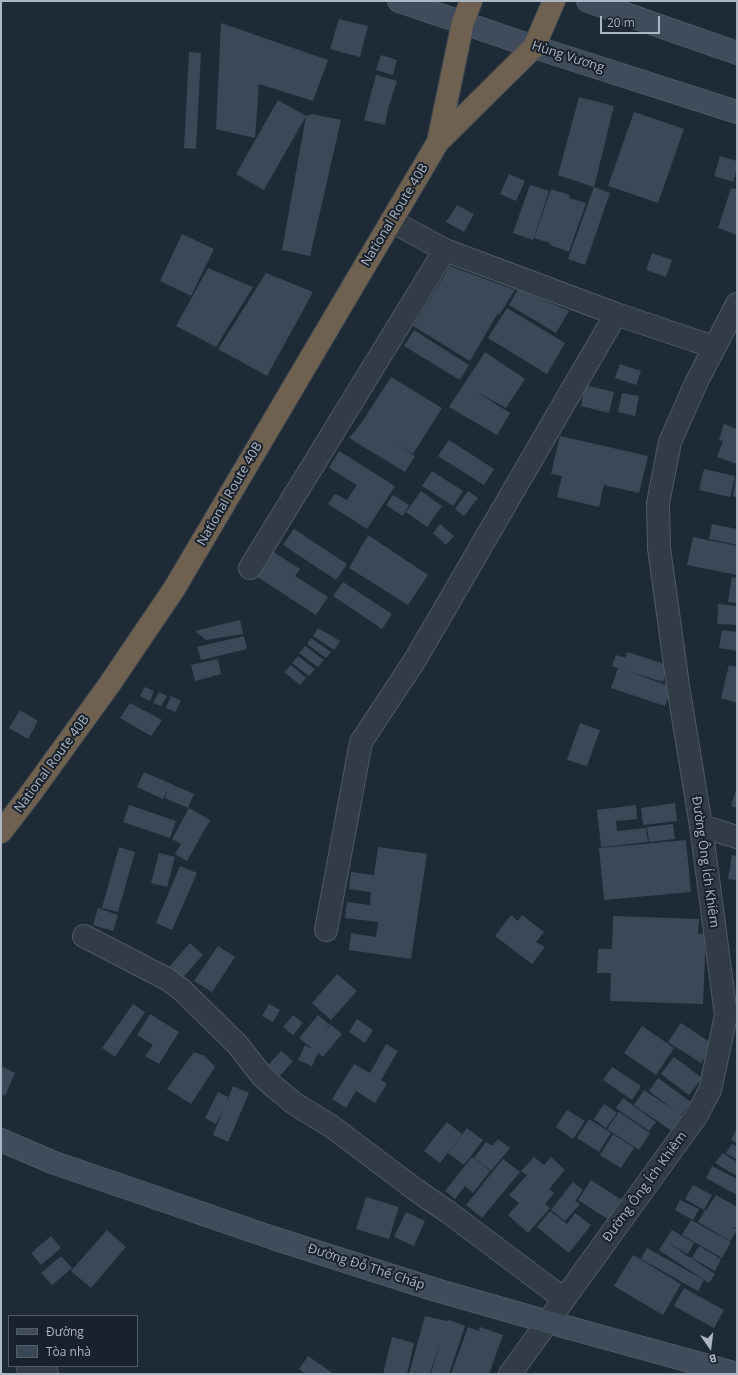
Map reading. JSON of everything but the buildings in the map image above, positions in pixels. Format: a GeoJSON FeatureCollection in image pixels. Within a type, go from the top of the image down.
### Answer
{"type":"FeatureCollection","features":[{"type":"Feature","properties":{"kind":"highway"},"geometry":{"type":"LineString","coordinates":[[438,142],[463,22],[471,1]]}},
{"type":"Feature","properties":{"kind":"highway"},"geometry":{"type":"LineString","coordinates":[[438,142],[534,47],[554,1]]}},
{"type":"Feature","properties":{"kind":"highway","name":"National Route 40B"},"geometry":{"type":"LineString","coordinates":[[1,832],[31,793],[108,685],[174,589],[438,142]]}},
{"type":"Feature","properties":{"kind":"street","name":"Hùng Vương"},"geometry":{"type":"LineString","coordinates":[[399,1],[534,47],[737,112]]}},
{"type":"Feature","properties":{"kind":"street"},"geometry":{"type":"LineString","coordinates":[[588,1],[737,53]]}},
{"type":"Feature","properties":{"kind":"street"},"geometry":{"type":"LineString","coordinates":[[391,221],[445,250],[616,314],[714,347]]}},
{"type":"Feature","properties":{"kind":"street"},"geometry":{"type":"LineString","coordinates":[[250,568],[445,250]]}},
{"type":"Feature","properties":{"kind":"street","name":"Đường Ông Ích Khiêm"},"geometry":{"type":"LineString","coordinates":[[510,1374],[697,1115],[710,1090],[732,1017],[678,686],[660,555],[658,504],[670,442],[683,409],[737,304]]}},
{"type":"Feature","properties":{"kind":"street"},"geometry":{"type":"LineString","coordinates":[[326,930],[361,742],[415,660],[616,314]]}},
{"type":"Feature","properties":{"kind":"street"},"geometry":{"type":"LineString","coordinates":[[701,826],[737,837]]}},
{"type":"Feature","properties":{"kind":"street"},"geometry":{"type":"LineString","coordinates":[[84,936],[172,983],[198,1005],[237,1044],[263,1077],[295,1104],[330,1126],[564,1299]]}},
{"type":"Feature","properties":{"kind":"street","name":"Đường Đỗ Thế Chấp"},"geometry":{"type":"LineString","coordinates":[[1,1140],[52,1162],[273,1238],[429,1288],[737,1374]]}}]}
